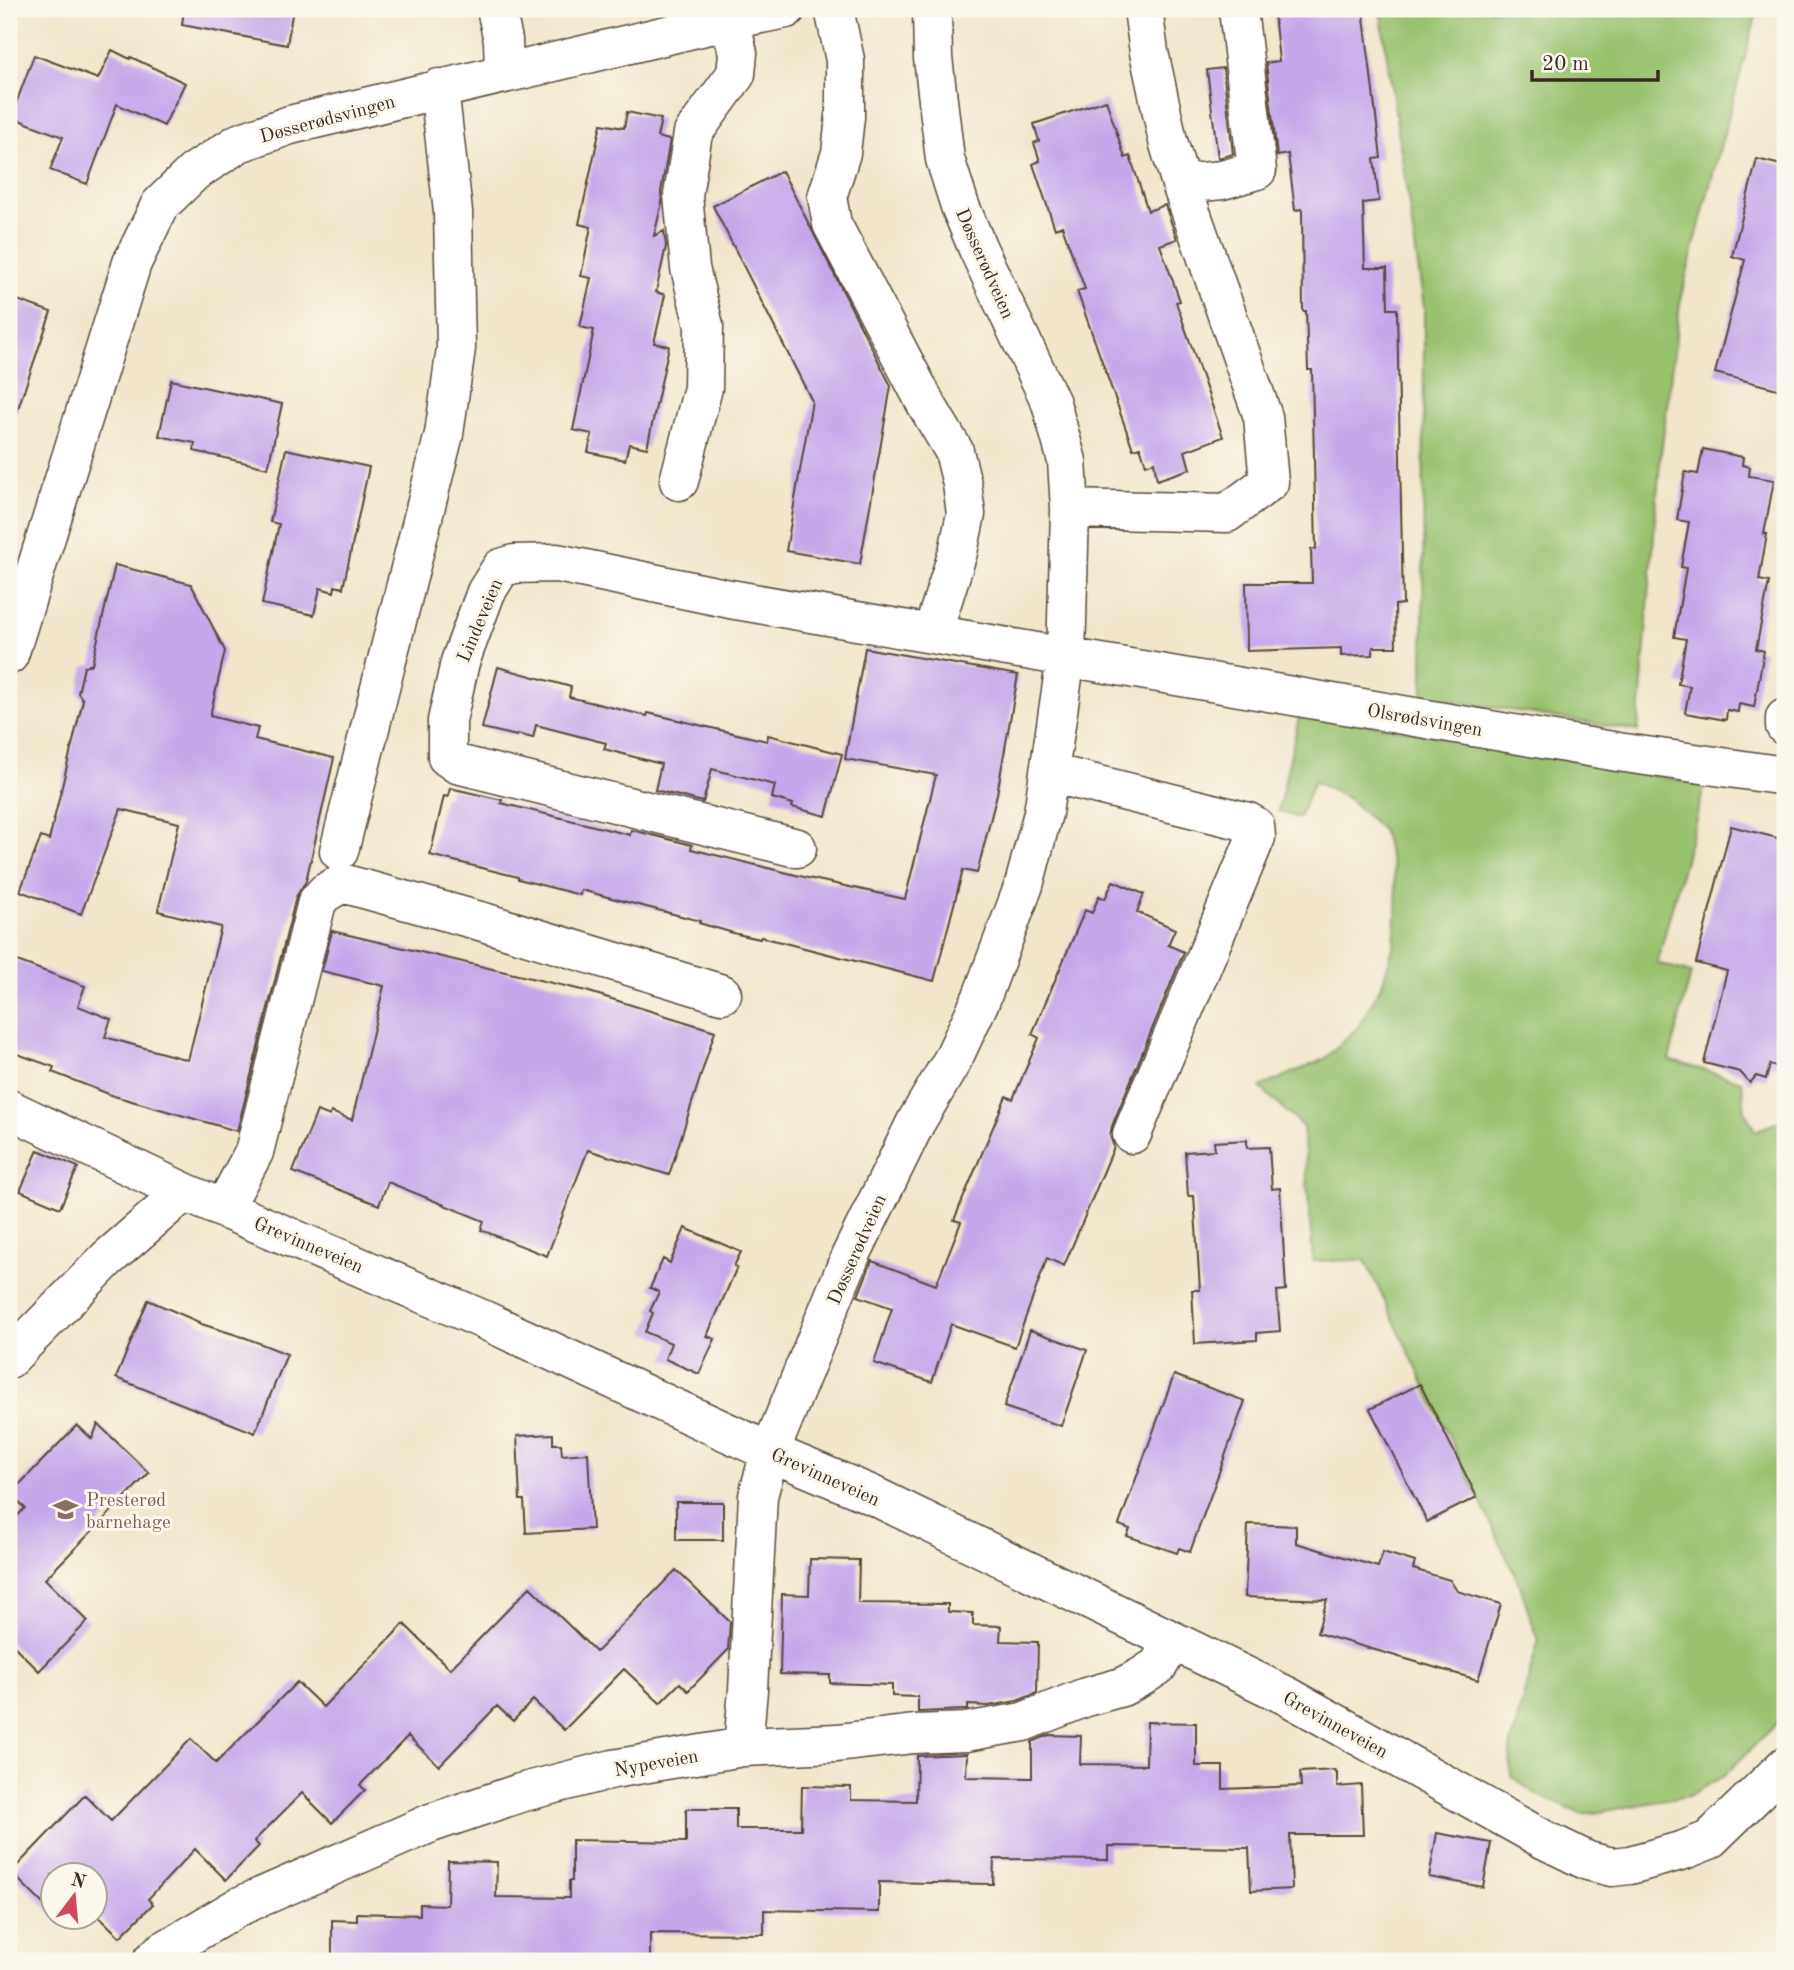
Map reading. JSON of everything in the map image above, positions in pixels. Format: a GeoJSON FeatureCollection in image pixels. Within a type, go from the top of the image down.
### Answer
{"type":"FeatureCollection","features":[{"type":"Feature","properties":{"kind":"street"},"geometry":{"type":"LineString","coordinates":[[496,9],[503,40],[504,74]]}},
{"type":"Feature","properties":{"kind":"street","name":"Døsserødsvingen"},"geometry":{"type":"LineString","coordinates":[[9,655],[132,263],[160,205],[194,172],[239,143],[290,125],[786,9]]}},
{"type":"Feature","properties":{"kind":"street"},"geometry":{"type":"LineString","coordinates":[[834,9],[845,60],[845,117],[841,153],[827,197],[832,225],[926,404],[954,451],[962,484],[966,514],[958,552],[932,634]]}},
{"type":"Feature","properties":{"kind":"street","name":"Døsserødveien"},"geometry":{"type":"LineString","coordinates":[[743,1747],[758,1496],[770,1452],[850,1257],[916,1122],[952,1061],[981,999],[1024,885],[1043,813],[1066,657],[1070,509],[1066,461],[1051,403],[978,249],[945,159],[933,58],[932,9]]}},
{"type":"Feature","properties":{"kind":"street"},"geometry":{"type":"LineString","coordinates":[[1070,509],[1227,513],[1269,482],[1263,417],[1168,141],[1149,52],[1143,9]]}},
{"type":"Feature","properties":{"kind":"street"},"geometry":{"type":"LineString","coordinates":[[1181,184],[1223,180],[1257,170],[1238,9]]}},
{"type":"Feature","properties":{"kind":"street"},"geometry":{"type":"LineString","coordinates":[[679,481],[703,388],[705,326],[691,268],[683,195],[693,133],[736,74],[738,53],[730,20]]}},
{"type":"Feature","properties":{"kind":"street"},"geometry":{"type":"LineString","coordinates":[[339,851],[444,434],[456,348],[453,212],[439,88]]}},
{"type":"Feature","properties":{"kind":"street","name":"Lindeveien"},"geometry":{"type":"LineString","coordinates":[[797,848],[457,764],[447,757],[447,721],[460,662],[486,592],[501,568],[514,564],[557,563],[730,599],[1066,657]]}},
{"type":"Feature","properties":{"kind":"street","name":"Olsrødsvingen"},"geometry":{"type":"LineString","coordinates":[[1066,657],[1618,752],[1785,776]]}},
{"type":"Feature","properties":{"kind":"street"},"geometry":{"type":"LineString","coordinates":[[1785,718],[1785,726]]}},
{"type":"Feature","properties":{"kind":"street"},"geometry":{"type":"LineString","coordinates":[[1050,773],[1248,822],[1255,826],[1256,837],[1132,1133]]}},
{"type":"Feature","properties":{"kind":"street"},"geometry":{"type":"LineString","coordinates":[[224,1208],[254,1152],[317,902],[325,893],[342,883],[480,921],[722,994]]}},
{"type":"Feature","properties":{"kind":"street","name":"Grevinneveien"},"geometry":{"type":"LineString","coordinates":[[9,1109],[184,1192],[482,1319],[770,1452],[872,1495],[1287,1696],[1543,1839],[1588,1861],[1612,1867],[1630,1865],[1709,1840],[1785,1766]]}},
{"type":"Feature","properties":{"kind":"street"},"geometry":{"type":"LineString","coordinates":[[9,1359],[107,1259],[184,1192]]}},
{"type":"Feature","properties":{"kind":"street","name":"Nypeveien"},"geometry":{"type":"LineString","coordinates":[[152,1961],[160,1953],[240,1906],[430,1823],[520,1793],[613,1769],[743,1747],[837,1743],[914,1734],[966,1732],[1023,1722],[1086,1697],[1122,1687],[1141,1677],[1158,1666],[1173,1641]]}},
{"type":"Feature","properties":{"kind":"green space"},"geometry":{"type":"Polygon","coordinates":[[[1380,9],[1758,9],[1681,296],[1660,461],[1638,731],[1423,696],[1424,307],[1380,9]]]}},
{"type":"Feature","properties":{"kind":"green space"},"geometry":{"type":"Polygon","coordinates":[[[1300,713],[1470,741],[1705,785],[1657,963],[1691,973],[1669,1060],[1742,1081],[1745,1112],[1755,1131],[1785,1119],[1785,1715],[1724,1776],[1688,1796],[1583,1815],[1535,1794],[1511,1776],[1510,1748],[1538,1641],[1520,1585],[1365,1260],[1313,1261],[1303,1127],[1260,1087],[1325,1059],[1358,1027],[1383,982],[1394,944],[1397,903],[1393,867],[1382,830],[1349,799],[1314,781],[1299,818],[1278,811],[1300,713]]]}},
{"type":"Feature","properties":{"kind":"building"},"geometry":{"type":"Polygon","coordinates":[[[184,9],[293,9],[287,45],[182,25],[184,9]]]}},
{"type":"Feature","properties":{"kind":"building"},"geometry":{"type":"Polygon","coordinates":[[[1277,9],[1363,9],[1381,158],[1374,159],[1379,201],[1363,203],[1365,268],[1387,268],[1388,309],[1397,309],[1403,604],[1395,605],[1396,647],[1373,647],[1373,655],[1341,656],[1341,648],[1247,651],[1246,583],[1312,583],[1311,549],[1316,549],[1312,370],[1308,370],[1306,311],[1303,311],[1302,209],[1295,210],[1288,154],[1277,156],[1266,63],[1279,61],[1274,14],[1277,9]]]}},
{"type":"Feature","properties":{"kind":"building"},"geometry":{"type":"Polygon","coordinates":[[[112,50],[185,83],[164,126],[117,104],[87,184],[50,170],[63,137],[11,117],[34,55],[98,79],[112,50]]]}},
{"type":"Feature","properties":{"kind":"building"},"geometry":{"type":"Polygon","coordinates":[[[1223,68],[1233,154],[1218,158],[1207,70],[1223,68]]]}},
{"type":"Feature","properties":{"kind":"building"},"geometry":{"type":"Polygon","coordinates":[[[1106,100],[1125,158],[1130,156],[1148,211],[1165,205],[1177,239],[1160,245],[1180,301],[1176,302],[1223,437],[1185,451],[1190,469],[1157,480],[1154,462],[1146,465],[1140,447],[1133,449],[1077,291],[1085,289],[1062,226],[1055,229],[1033,164],[1040,161],[1034,143],[1039,141],[1034,124],[1106,100]]]}},
{"type":"Feature","properties":{"kind":"building"},"geometry":{"type":"Polygon","coordinates":[[[627,112],[661,119],[657,137],[670,140],[661,192],[662,202],[654,236],[664,231],[666,246],[656,292],[665,295],[654,343],[669,346],[647,448],[629,444],[625,460],[588,452],[592,434],[573,430],[594,330],[580,327],[591,278],[581,276],[591,227],[579,224],[601,124],[624,128],[627,112]]]}},
{"type":"Feature","properties":{"kind":"building"},"geometry":{"type":"Polygon","coordinates":[[[1757,159],[1785,166],[1785,391],[1715,373],[1745,260],[1732,256],[1757,159]]]}},
{"type":"Feature","properties":{"kind":"building"},"geometry":{"type":"Polygon","coordinates":[[[782,171],[891,386],[860,564],[786,551],[812,401],[713,206],[782,171]]]}},
{"type":"Feature","properties":{"kind":"building"},"geometry":{"type":"Polygon","coordinates":[[[9,297],[51,312],[14,420],[9,419],[9,297]]]}},
{"type":"Feature","properties":{"kind":"building"},"geometry":{"type":"Polygon","coordinates":[[[171,380],[282,404],[268,468],[194,451],[195,443],[159,436],[171,380]]]}},
{"type":"Feature","properties":{"kind":"building"},"geometry":{"type":"Polygon","coordinates":[[[286,449],[369,467],[343,588],[335,586],[334,592],[320,588],[314,615],[262,604],[279,524],[270,522],[286,449]]]}},
{"type":"Feature","properties":{"kind":"building"},"geometry":{"type":"Polygon","coordinates":[[[1703,449],[1743,457],[1742,465],[1750,467],[1749,476],[1774,480],[1759,580],[1769,582],[1756,649],[1764,651],[1754,707],[1739,704],[1738,712],[1727,710],[1726,720],[1685,713],[1690,686],[1678,684],[1686,639],[1674,637],[1686,568],[1681,567],[1689,522],[1677,520],[1685,472],[1698,474],[1703,449]]]}},
{"type":"Feature","properties":{"kind":"building"},"geometry":{"type":"Polygon","coordinates":[[[115,565],[191,584],[225,651],[210,716],[258,728],[255,739],[334,758],[306,881],[296,897],[237,1131],[114,1096],[52,1072],[54,1067],[9,1051],[9,958],[85,986],[78,1006],[111,1019],[105,1037],[188,1060],[221,927],[158,911],[179,823],[121,809],[81,914],[20,891],[41,837],[49,840],[83,700],[78,693],[84,667],[92,664],[115,565]]]}},
{"type":"Feature","properties":{"kind":"building"},"geometry":{"type":"Polygon","coordinates":[[[865,648],[1018,675],[997,794],[977,873],[963,870],[934,981],[761,937],[760,939],[737,934],[699,923],[700,921],[581,890],[580,895],[430,855],[444,796],[448,797],[450,788],[630,835],[631,830],[644,833],[692,845],[691,849],[905,899],[936,775],[845,759],[865,648]]]}},
{"type":"Feature","properties":{"kind":"building"},"geometry":{"type":"Polygon","coordinates":[[[498,667],[571,687],[569,697],[767,741],[768,735],[842,754],[826,816],[792,807],[793,804],[772,798],[775,785],[712,769],[703,802],[655,790],[661,764],[604,749],[606,743],[536,725],[533,738],[482,728],[498,667]]]}},
{"type":"Feature","properties":{"kind":"building"},"geometry":{"type":"Polygon","coordinates":[[[1731,826],[1785,840],[1785,1068],[1770,1065],[1766,1079],[1756,1076],[1750,1083],[1740,1072],[1704,1063],[1727,971],[1696,963],[1731,826]]]}},
{"type":"Feature","properties":{"kind":"building"},"geometry":{"type":"Polygon","coordinates":[[[1113,881],[1144,894],[1137,912],[1175,929],[1168,945],[1184,952],[1112,1126],[1110,1136],[1114,1147],[1064,1266],[1047,1258],[1015,1347],[951,1324],[932,1382],[874,1363],[892,1308],[858,1296],[872,1261],[936,1285],[961,1222],[954,1220],[1006,1096],[1013,1099],[1039,1038],[1032,1034],[1085,910],[1092,913],[1099,896],[1105,899],[1113,881]]]}},
{"type":"Feature","properties":{"kind":"building"},"geometry":{"type":"Polygon","coordinates":[[[332,931],[586,991],[715,1031],[669,1175],[588,1150],[547,1256],[481,1230],[484,1221],[388,1182],[379,1205],[293,1172],[317,1111],[330,1116],[331,1112],[352,1120],[384,986],[322,971],[332,931]]]}},
{"type":"Feature","properties":{"kind":"building"},"geometry":{"type":"Polygon","coordinates":[[[1247,1140],[1247,1148],[1269,1147],[1272,1189],[1280,1188],[1286,1290],[1277,1291],[1280,1331],[1257,1333],[1257,1340],[1195,1344],[1192,1290],[1200,1290],[1194,1196],[1188,1196],[1185,1152],[1215,1150],[1214,1142],[1247,1140]]]}},
{"type":"Feature","properties":{"kind":"building"},"geometry":{"type":"Polygon","coordinates":[[[38,1150],[78,1167],[60,1208],[20,1191],[38,1150]]]}},
{"type":"Feature","properties":{"kind":"building"},"geometry":{"type":"Polygon","coordinates":[[[685,1228],[741,1252],[707,1336],[715,1339],[699,1374],[665,1359],[671,1343],[645,1332],[653,1313],[650,1311],[659,1292],[650,1288],[663,1259],[670,1263],[685,1228]]]}},
{"type":"Feature","properties":{"kind":"building"},"geometry":{"type":"Polygon","coordinates":[[[148,1300],[198,1323],[287,1354],[255,1433],[116,1378],[148,1300]]]}},
{"type":"Feature","properties":{"kind":"building"},"geometry":{"type":"Polygon","coordinates":[[[1030,1330],[1087,1350],[1061,1426],[1004,1407],[1030,1330]]]}},
{"type":"Feature","properties":{"kind":"building"},"geometry":{"type":"Polygon","coordinates":[[[1174,1375],[1245,1401],[1190,1552],[1179,1548],[1177,1553],[1127,1536],[1130,1529],[1119,1525],[1174,1375]]]}},
{"type":"Feature","properties":{"kind":"building"},"geometry":{"type":"Polygon","coordinates":[[[1420,1384],[1477,1497],[1427,1522],[1370,1409],[1420,1384]]]}},
{"type":"Feature","properties":{"kind":"building"},"geometry":{"type":"Polygon","coordinates":[[[98,1424],[149,1473],[45,1579],[88,1621],[39,1671],[9,1641],[9,1525],[25,1508],[10,1494],[77,1425],[92,1439],[98,1424]]]}},
{"type":"Feature","properties":{"kind":"building"},"geometry":{"type":"Polygon","coordinates":[[[553,1434],[553,1444],[561,1444],[562,1455],[588,1453],[592,1529],[526,1533],[524,1500],[520,1500],[517,1436],[553,1434]]]}},
{"type":"Feature","properties":{"kind":"building"},"geometry":{"type":"Polygon","coordinates":[[[676,1502],[723,1502],[723,1540],[676,1540],[676,1502]]]}},
{"type":"Feature","properties":{"kind":"building"},"geometry":{"type":"Polygon","coordinates":[[[1248,1524],[1296,1526],[1296,1543],[1378,1567],[1383,1552],[1415,1562],[1413,1569],[1450,1580],[1457,1591],[1501,1604],[1478,1680],[1317,1633],[1327,1600],[1245,1597],[1248,1524]]]}},
{"type":"Feature","properties":{"kind":"building"},"geometry":{"type":"Polygon","coordinates":[[[810,1559],[859,1560],[858,1603],[948,1604],[948,1612],[973,1613],[973,1625],[1001,1626],[1000,1641],[1038,1642],[1037,1693],[1017,1701],[988,1706],[968,1705],[968,1710],[918,1712],[918,1697],[892,1696],[892,1685],[830,1683],[830,1675],[780,1674],[782,1594],[809,1595],[810,1559]]]}},
{"type":"Feature","properties":{"kind":"building"},"geometry":{"type":"Polygon","coordinates":[[[676,1570],[730,1622],[728,1650],[688,1691],[680,1683],[660,1703],[624,1669],[564,1730],[533,1700],[513,1721],[497,1706],[439,1766],[408,1736],[360,1785],[365,1790],[332,1823],[302,1793],[254,1841],[259,1846],[226,1880],[195,1849],[148,1899],[153,1904],[120,1937],[108,1925],[108,1862],[38,1862],[38,1899],[11,1872],[85,1795],[111,1821],[191,1739],[216,1763],[297,1682],[323,1707],[404,1624],[450,1669],[530,1587],[596,1652],[676,1570]]]}},
{"type":"Feature","properties":{"kind":"building"},"geometry":{"type":"Polygon","coordinates":[[[1147,1722],[1196,1723],[1196,1766],[1223,1766],[1223,1789],[1301,1786],[1300,1772],[1335,1770],[1337,1787],[1361,1785],[1363,1835],[1290,1835],[1292,1889],[1251,1891],[1249,1848],[1108,1846],[1108,1860],[994,1859],[993,1884],[879,1882],[879,1912],[764,1910],[764,1934],[650,1933],[650,1961],[332,1961],[332,1920],[357,1921],[357,1913],[420,1915],[420,1904],[447,1905],[448,1861],[497,1862],[496,1897],[569,1898],[569,1881],[572,1881],[572,1840],[686,1842],[686,1809],[736,1809],[736,1829],[801,1829],[802,1786],[851,1787],[851,1800],[916,1801],[917,1756],[967,1754],[966,1777],[1032,1778],[1032,1742],[1049,1735],[1081,1736],[1080,1764],[1146,1765],[1147,1722]]]}},
{"type":"Feature","properties":{"kind":"building"},"geometry":{"type":"Polygon","coordinates":[[[1437,1833],[1491,1843],[1483,1887],[1429,1877],[1437,1833]]]}},
{"type":"Feature","properties":{"kind":"place","name":"Presterød barnehage"},"geometry":{"type":"Point","coordinates":[66,1510]}}]}
